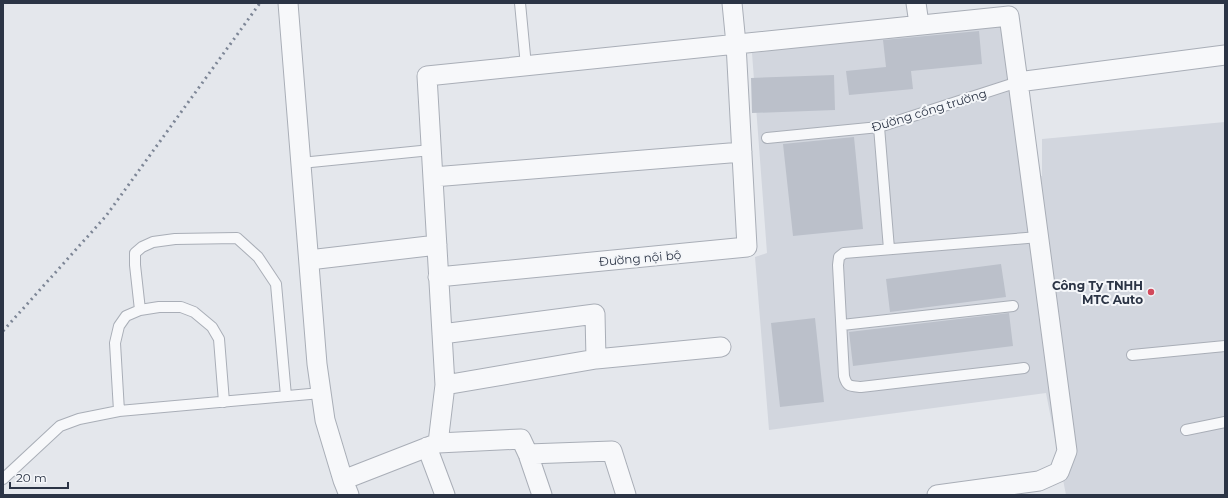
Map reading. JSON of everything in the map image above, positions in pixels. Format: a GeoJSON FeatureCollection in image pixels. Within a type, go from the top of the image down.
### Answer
{"type":"FeatureCollection","features":[{"type":"Feature","properties":{"kind":"street"},"geometry":{"type":"LineString","coordinates":[[288,3],[317,364],[324,420],[346,487],[433,445],[521,439],[528,454],[542,495]]}},
{"type":"Feature","properties":{"kind":"street","name":"Đường nội bộ"},"geometry":{"type":"LineString","coordinates":[[438,277],[747,247],[736,44],[732,3]]}},
{"type":"Feature","properties":{"kind":"street"},"geometry":{"type":"LineString","coordinates":[[916,3],[919,24]]}},
{"type":"Feature","properties":{"kind":"street"},"geometry":{"type":"LineString","coordinates":[[446,495],[433,445],[445,384],[427,76],[1008,16],[1067,451],[1058,472],[1039,481],[937,495]]}},
{"type":"Feature","properties":{"kind":"street"},"geometry":{"type":"LineString","coordinates":[[1018,82],[1225,55]]}},
{"type":"Feature","properties":{"kind":"street"},"geometry":{"type":"LineString","coordinates":[[433,177],[742,152]]}},
{"type":"Feature","properties":{"kind":"street"},"geometry":{"type":"LineString","coordinates":[[309,260],[437,245]]}},
{"type":"Feature","properties":{"kind":"street"},"geometry":{"type":"LineString","coordinates":[[442,334],[595,314],[596,359]]}},
{"type":"Feature","properties":{"kind":"street"},"geometry":{"type":"LineString","coordinates":[[445,384],[596,359],[721,347]]}},
{"type":"Feature","properties":{"kind":"street"},"geometry":{"type":"LineString","coordinates":[[528,454],[612,451],[626,495]]}},
{"type":"Feature","properties":{"kind":"lane"},"geometry":{"type":"LineString","coordinates":[[520,3],[526,66]]}},
{"type":"Feature","properties":{"kind":"lane","name":"Đường cổng trường"},"geometry":{"type":"LineString","coordinates":[[767,138],[879,127],[1018,82]]}},
{"type":"Feature","properties":{"kind":"lane"},"geometry":{"type":"LineString","coordinates":[[879,127],[888,249]]}},
{"type":"Feature","properties":{"kind":"lane"},"geometry":{"type":"LineString","coordinates":[[301,163],[431,150]]}},
{"type":"Feature","properties":{"kind":"lane"},"geometry":{"type":"LineString","coordinates":[[1024,368],[861,387],[849,386],[844,376],[838,265],[839,257],[844,253],[1038,237]]}},
{"type":"Feature","properties":{"kind":"lane"},"geometry":{"type":"LineString","coordinates":[[140,310],[135,253],[142,247],[153,242],[175,239],[237,238],[258,257],[276,284],[286,396]]}},
{"type":"Feature","properties":{"kind":"lane"},"geometry":{"type":"LineString","coordinates":[[842,325],[1013,306]]}},
{"type":"Feature","properties":{"kind":"lane"},"geometry":{"type":"LineString","coordinates":[[119,411],[115,343],[119,326],[126,316],[140,310],[159,307],[181,307],[194,312],[212,327],[219,339],[224,402]]}},
{"type":"Feature","properties":{"kind":"lane"},"geometry":{"type":"LineString","coordinates":[[1132,355],[1225,346]]}},
{"type":"Feature","properties":{"kind":"lane"},"geometry":{"type":"LineString","coordinates":[[3,479],[60,426],[79,419],[119,411],[321,393]]}},
{"type":"Feature","properties":{"kind":"lane"},"geometry":{"type":"LineString","coordinates":[[1186,430],[1225,422]]}},
{"type":"Feature","properties":{"kind":"shaded area"},"geometry":{"type":"Polygon","coordinates":[[[1003,23],[1021,178],[1042,176],[1042,139],[1225,122],[1225,495],[1066,495],[1046,393],[769,430],[755,257],[767,253],[752,53],[1003,23]]]}},
{"type":"Feature","properties":{"kind":"building"},"geometry":{"type":"Polygon","coordinates":[[[979,31],[982,64],[911,71],[913,89],[849,95],[846,71],[886,67],[883,40],[979,31]]]}},
{"type":"Feature","properties":{"kind":"building"},"geometry":{"type":"Polygon","coordinates":[[[834,75],[835,110],[752,113],[751,78],[834,75]]]}},
{"type":"Feature","properties":{"kind":"building"},"geometry":{"type":"Polygon","coordinates":[[[854,137],[863,229],[793,236],[783,144],[854,137]]]}},
{"type":"Feature","properties":{"kind":"building"},"geometry":{"type":"Polygon","coordinates":[[[1001,264],[1006,297],[890,312],[886,279],[1001,264]]]}},
{"type":"Feature","properties":{"kind":"building"},"geometry":{"type":"Polygon","coordinates":[[[1009,313],[1013,346],[853,366],[849,332],[1009,313]]]}},
{"type":"Feature","properties":{"kind":"building"},"geometry":{"type":"Polygon","coordinates":[[[815,318],[824,402],[780,407],[771,323],[815,318]]]}},
{"type":"Feature","properties":{"kind":"railway"},"geometry":{"type":"LineString","coordinates":[[3,331],[106,216],[260,3]]}},
{"type":"Feature","properties":{"kind":"place","name":"Công Ty TNHH MTC Auto"},"geometry":{"type":"Point","coordinates":[1151,292]}}]}
